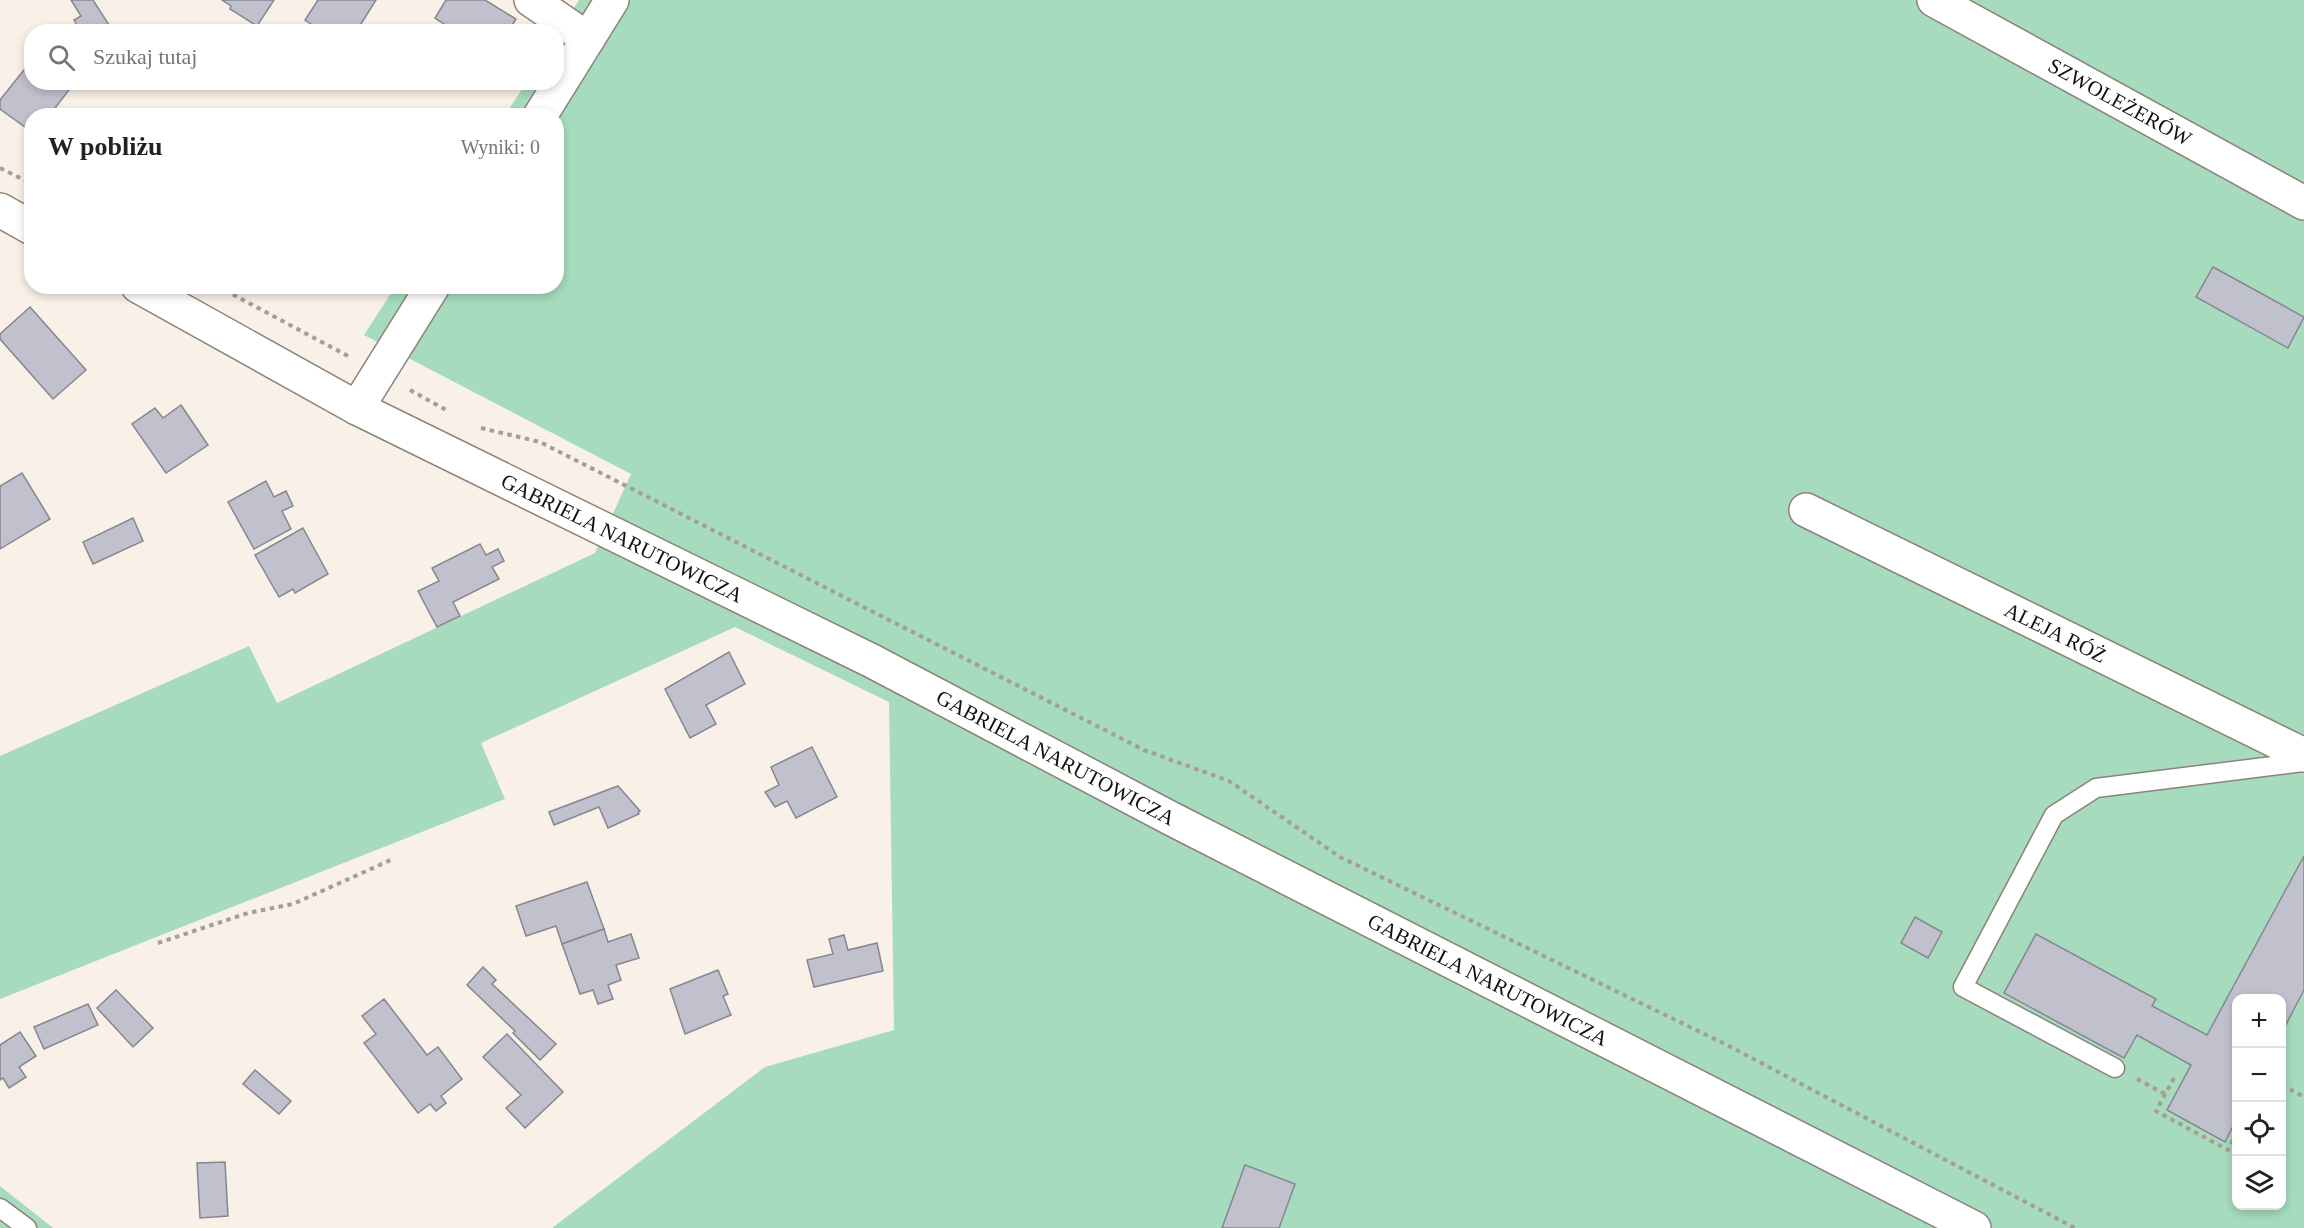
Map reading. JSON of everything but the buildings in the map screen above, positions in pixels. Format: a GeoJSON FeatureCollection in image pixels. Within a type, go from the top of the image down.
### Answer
{"type":"FeatureCollection","features":[{"type":"Feature","properties":{"kind":"street"},"geometry":{"type":"LineString","coordinates":[[531,0],[588,39]]}},
{"type":"Feature","properties":{"kind":"street"},"geometry":{"type":"LineString","coordinates":[[564,78],[612,0]]}},
{"type":"Feature","properties":{"kind":"street","name":"SZWOLEŻERÓW"},"geometry":{"type":"LineString","coordinates":[[1934,0],[2304,202]]}},
{"type":"Feature","properties":{"kind":"street"},"geometry":{"type":"LineString","coordinates":[[545,108],[556,90]]}},
{"type":"Feature","properties":{"kind":"street"},"geometry":{"type":"LineString","coordinates":[[0,210],[24,224]]}},
{"type":"Feature","properties":{"kind":"street","name":"GABRIELA NARUTOWICZA"},"geometry":{"type":"LineString","coordinates":[[152,294],[357,408],[872,661],[1170,818],[1974,1228]]}},
{"type":"Feature","properties":{"kind":"street"},"geometry":{"type":"LineString","coordinates":[[357,408],[377,372],[428,294]]}},
{"type":"Feature","properties":{"kind":"street","name":"ALEJA RÓŻ"},"geometry":{"type":"LineString","coordinates":[[1806,510],[2304,755]]}},
{"type":"Feature","properties":{"kind":"lane"},"geometry":{"type":"LineString","coordinates":[[2115,1068],[1963,987],[2054,815],[2096,788],[2304,762]]}},
{"type":"Feature","properties":{"kind":"lane"},"geometry":{"type":"LineString","coordinates":[[0,1208],[27,1228]]}},
{"type":"Feature","properties":{"kind":"path"},"geometry":{"type":"LineString","coordinates":[[0,168],[24,180]]}},
{"type":"Feature","properties":{"kind":"path"},"geometry":{"type":"LineString","coordinates":[[232,294],[457,416]]}},
{"type":"Feature","properties":{"kind":"path"},"geometry":{"type":"LineString","coordinates":[[477,426],[540,442],[1144,750],[1229,781],[1340,857],[1728,1045],[2075,1228]]}},
{"type":"Feature","properties":{"kind":"path"},"geometry":{"type":"LineString","coordinates":[[159,944],[248,913],[293,904],[393,859]]}},
{"type":"Feature","properties":{"kind":"path"},"geometry":{"type":"LineString","coordinates":[[2174,1078],[2156,1111],[2228,1150],[2232,1142]]}},
{"type":"Feature","properties":{"kind":"path"},"geometry":{"type":"LineString","coordinates":[[2286,1087],[2304,1097]]}},
{"type":"Feature","properties":{"kind":"green space"},"geometry":{"type":"Polygon","coordinates":[[[579,0],[2304,0],[2304,1228],[552,1228],[765,1067],[894,1030],[889,702],[735,627],[481,743],[505,799],[0,999],[0,756],[249,646],[277,703],[595,553],[631,474],[364,335],[390,294],[564,294],[564,108],[510,108],[521,90],[564,90],[564,24],[579,0]]]}},
{"type":"Feature","properties":{"kind":"green space"},"geometry":{"type":"Polygon","coordinates":[[[0,1186],[53,1228],[0,1228],[0,1186]]]}}]}
